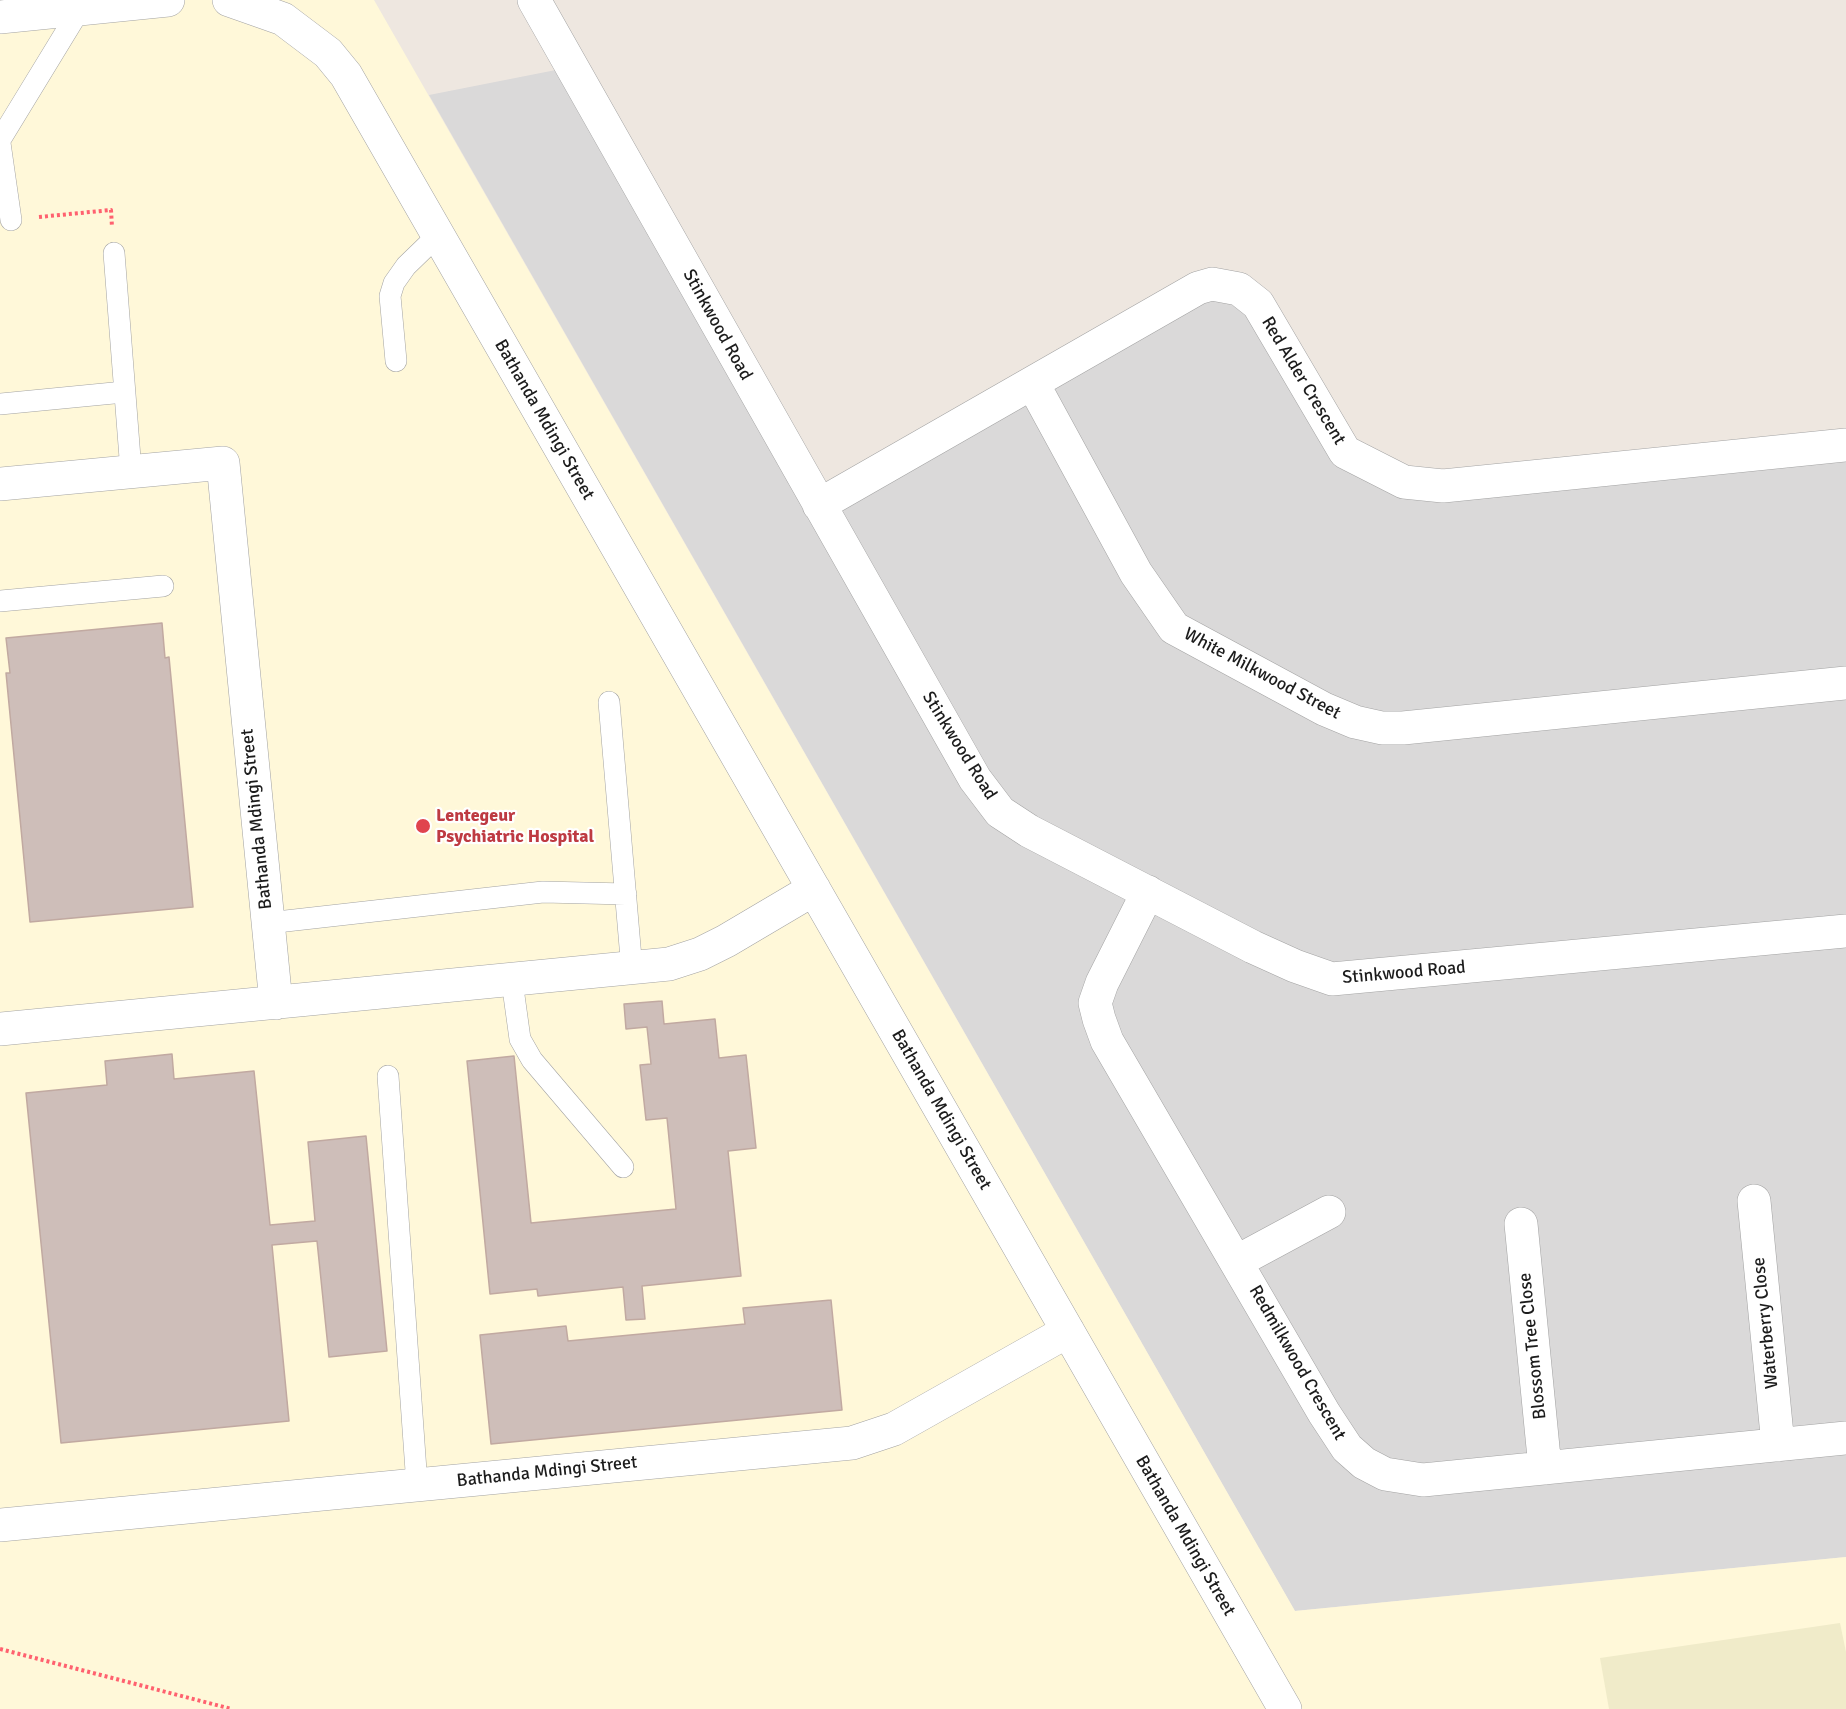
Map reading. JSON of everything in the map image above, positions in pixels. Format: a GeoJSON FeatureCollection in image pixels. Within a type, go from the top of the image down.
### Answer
{"type":"FeatureCollection","features":[{"type":"Feature","properties":{"kind":"street"},"geometry":{"type":"LineString","coordinates":[[0,17],[168,0]]}},
{"type":"Feature","properties":{"kind":"street","name":"Bathanda Mdingi Street"},"geometry":{"type":"LineString","coordinates":[[229,0],[283,19],[328,53],[346,75],[1285,1709]]}},
{"type":"Feature","properties":{"kind":"street","name":"Stinkwood Road"},"geometry":{"type":"LineString","coordinates":[[534,0],[975,779],[1000,812],[1029,831],[1253,947],[1295,966],[1332,979],[1846,931]]}},
{"type":"Feature","properties":{"kind":"street","name":"Red Alder Crescent"},"geometry":{"type":"LineString","coordinates":[[819,506],[1198,288],[1212,284],[1227,285],[1250,295],[1258,304],[1345,452],[1404,482],[1443,486],[1846,445]]}},
{"type":"Feature","properties":{"kind":"street","name":"White Milkwood Street"},"geometry":{"type":"LineString","coordinates":[[1033,384],[1136,573],[1174,628],[1324,709],[1355,722],[1382,728],[1403,728],[1846,683]]}},
{"type":"Feature","properties":{"kind":"street","name":"Bathanda Mdingi Street"},"geometry":{"type":"LineString","coordinates":[[0,484],[223,463],[276,1003]]}},
{"type":"Feature","properties":{"kind":"street"},"geometry":{"type":"LineString","coordinates":[[0,1029],[632,970],[669,964],[700,954],[814,889]]}},
{"type":"Feature","properties":{"kind":"street","name":"Redmilkwood Crescent"},"geometry":{"type":"LineString","coordinates":[[1148,892],[1102,983],[1095,1003],[1107,1041],[1238,1261],[1324,1413],[1347,1448],[1364,1463],[1385,1474],[1423,1480],[1846,1438]]}},
{"type":"Feature","properties":{"kind":"street","name":"Waterberry Close"},"geometry":{"type":"LineString","coordinates":[[1754,1201],[1778,1445]]}},
{"type":"Feature","properties":{"kind":"street"},"geometry":{"type":"LineString","coordinates":[[1238,1261],[1329,1212]]}},
{"type":"Feature","properties":{"kind":"street","name":"Blossom Tree Close"},"geometry":{"type":"LineString","coordinates":[[1521,1224],[1545,1468]]}},
{"type":"Feature","properties":{"kind":"street","name":"Bathanda Mdingi Street"},"geometry":{"type":"LineString","coordinates":[[0,1525],[867,1439],[894,1429],[1068,1331]]}},
{"type":"Feature","properties":{"kind":"lane"},"geometry":{"type":"LineString","coordinates":[[10,220],[0,142],[80,9]]}},
{"type":"Feature","properties":{"kind":"lane"},"geometry":{"type":"LineString","coordinates":[[396,361],[390,306],[392,289],[406,266],[438,235]]}},
{"type":"Feature","properties":{"kind":"lane"},"geometry":{"type":"LineString","coordinates":[[114,253],[131,471]]}},
{"type":"Feature","properties":{"kind":"lane"},"geometry":{"type":"LineString","coordinates":[[0,404],[124,392]]}},
{"type":"Feature","properties":{"kind":"lane"},"geometry":{"type":"LineString","coordinates":[[0,601],[163,586]]}},
{"type":"Feature","properties":{"kind":"lane"},"geometry":{"type":"LineString","coordinates":[[609,702],[632,970]]}},
{"type":"Feature","properties":{"kind":"lane"},"geometry":{"type":"LineString","coordinates":[[268,923],[543,892],[626,894]]}},
{"type":"Feature","properties":{"kind":"lane"},"geometry":{"type":"LineString","coordinates":[[512,981],[520,1039],[532,1060],[623,1167]]}},
{"type":"Feature","properties":{"kind":"lane"},"geometry":{"type":"LineString","coordinates":[[388,1076],[417,1485]]}},
{"type":"Feature","properties":{"kind":"path"},"geometry":{"type":"LineString","coordinates":[[10,220],[111,210],[114,253]]}},
{"type":"Feature","properties":{"kind":"path"},"geometry":{"type":"LineString","coordinates":[[0,1649],[232,1709]]}},
{"type":"Feature","properties":{"kind":"shaded area","name":"Lentegeur Psychiatric Hospital"},"geometry":{"type":"Polygon","coordinates":[[[0,0],[374,0],[1295,1611],[1846,1557],[1846,1709],[0,1709],[0,0]]]}},
{"type":"Feature","properties":{"kind":"shaded area"},"geometry":{"type":"Polygon","coordinates":[[[571,67],[819,507],[1227,286],[1343,452],[1402,484],[1846,447],[1846,1557],[1295,1611],[429,95],[571,67]]]}},
{"type":"Feature","properties":{"kind":"shaded area"},"geometry":{"type":"Polygon","coordinates":[[[1840,1623],[1846,1652],[1846,1709],[1609,1709],[1600,1658],[1840,1623]]]}},
{"type":"Feature","properties":{"kind":"building"},"geometry":{"type":"Polygon","coordinates":[[[162,623],[165,658],[169,657],[193,907],[30,922],[6,673],[10,673],[6,638],[162,623]]]}},
{"type":"Feature","properties":{"kind":"building"},"geometry":{"type":"Polygon","coordinates":[[[662,1001],[664,1024],[715,1019],[719,1058],[746,1055],[756,1148],[728,1151],[741,1276],[642,1286],[645,1319],[626,1320],[623,1287],[538,1296],[537,1289],[490,1294],[467,1061],[514,1056],[531,1223],[676,1209],[667,1118],[646,1120],[640,1065],[651,1064],[647,1027],[626,1029],[624,1004],[662,1001]]]}},
{"type":"Feature","properties":{"kind":"building"},"geometry":{"type":"Polygon","coordinates":[[[172,1054],[174,1079],[254,1071],[270,1225],[315,1221],[308,1142],[366,1136],[387,1351],[329,1357],[317,1241],[272,1245],[289,1421],[61,1443],[26,1093],[107,1085],[105,1061],[172,1054]]]}},
{"type":"Feature","properties":{"kind":"building"},"geometry":{"type":"Polygon","coordinates":[[[831,1300],[842,1410],[491,1444],[480,1335],[566,1326],[568,1341],[745,1324],[743,1308],[831,1300]]]}},
{"type":"Feature","properties":{"kind":"place","name":"Lentegeur Psychiatric Hospital"},"geometry":{"type":"Point","coordinates":[423,826]}}]}
